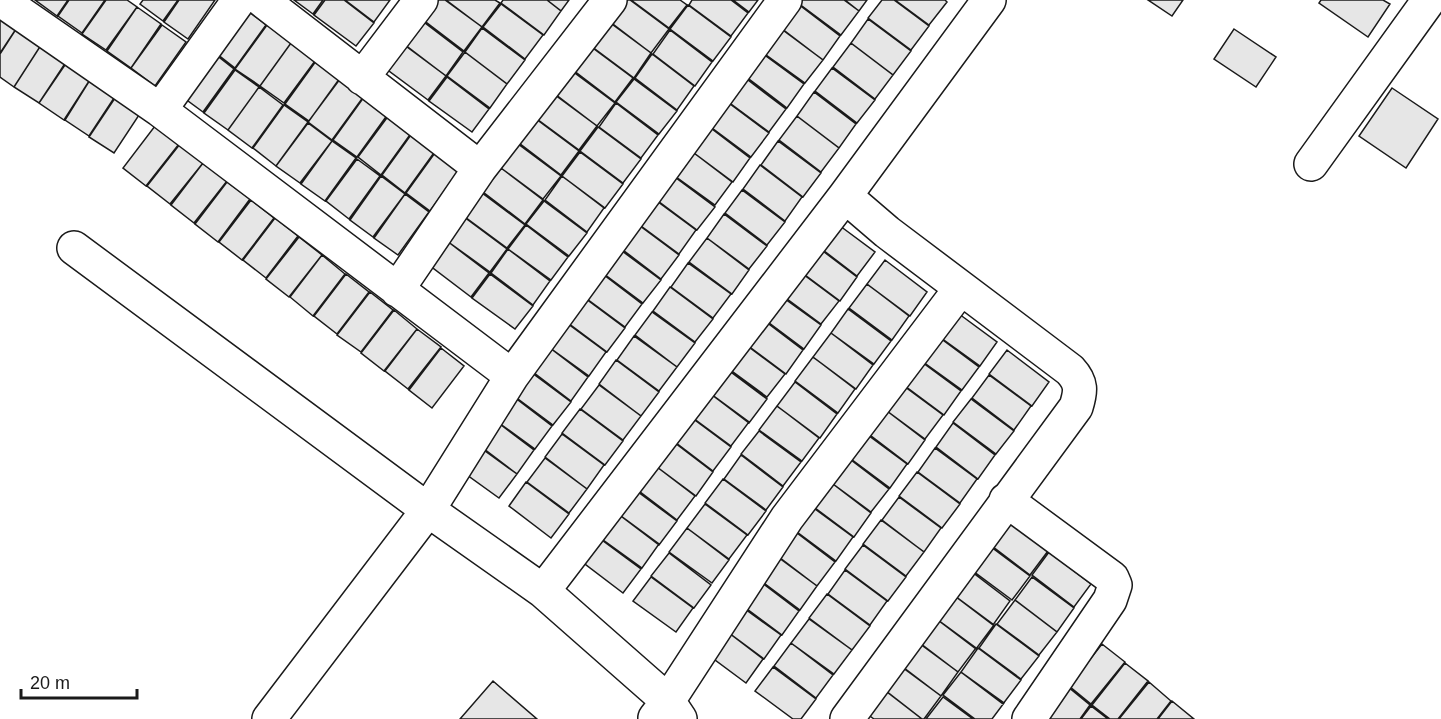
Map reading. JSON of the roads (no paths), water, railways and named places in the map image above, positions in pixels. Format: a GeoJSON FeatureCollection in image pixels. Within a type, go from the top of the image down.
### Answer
{"type":"FeatureCollection","features":[{"type":"Feature","properties":{"kind":"street"},"geometry":{"type":"LineString","coordinates":[[1,0],[160,110],[512,376]]}},
{"type":"Feature","properties":{"kind":"street"},"geometry":{"type":"LineString","coordinates":[[160,110],[239,0]]}},
{"type":"Feature","properties":{"kind":"street"},"geometry":{"type":"LineString","coordinates":[[262,0],[480,168]]}},
{"type":"Feature","properties":{"kind":"street"},"geometry":{"type":"LineString","coordinates":[[362,78],[421,0]]}},
{"type":"Feature","properties":{"kind":"street"},"geometry":{"type":"LineString","coordinates":[[397,290],[480,168],[610,0]]}},
{"type":"Feature","properties":{"kind":"street"},"geometry":{"type":"LineString","coordinates":[[269,719],[428,510],[512,376],[785,0]]}},
{"type":"Feature","properties":{"kind":"street"},"geometry":{"type":"LineString","coordinates":[[543,591],[845,196],[989,0]]}},
{"type":"Feature","properties":{"kind":"street"},"geometry":{"type":"LineString","coordinates":[[1311,164],[1429,0]]}},
{"type":"Feature","properties":{"kind":"street"},"geometry":{"type":"LineString","coordinates":[[845,196],[887,232],[1070,370],[1079,380],[1081,392],[1076,407],[847,719]]}},
{"type":"Feature","properties":{"kind":"street"},"geometry":{"type":"LineString","coordinates":[[74,248],[428,510],[543,591],[668,713],[787,518],[961,288]]}},
{"type":"Feature","properties":{"kind":"street"},"geometry":{"type":"LineString","coordinates":[[1006,500],[1112,578],[1114,585],[1110,600],[1029,719]]}}]}
